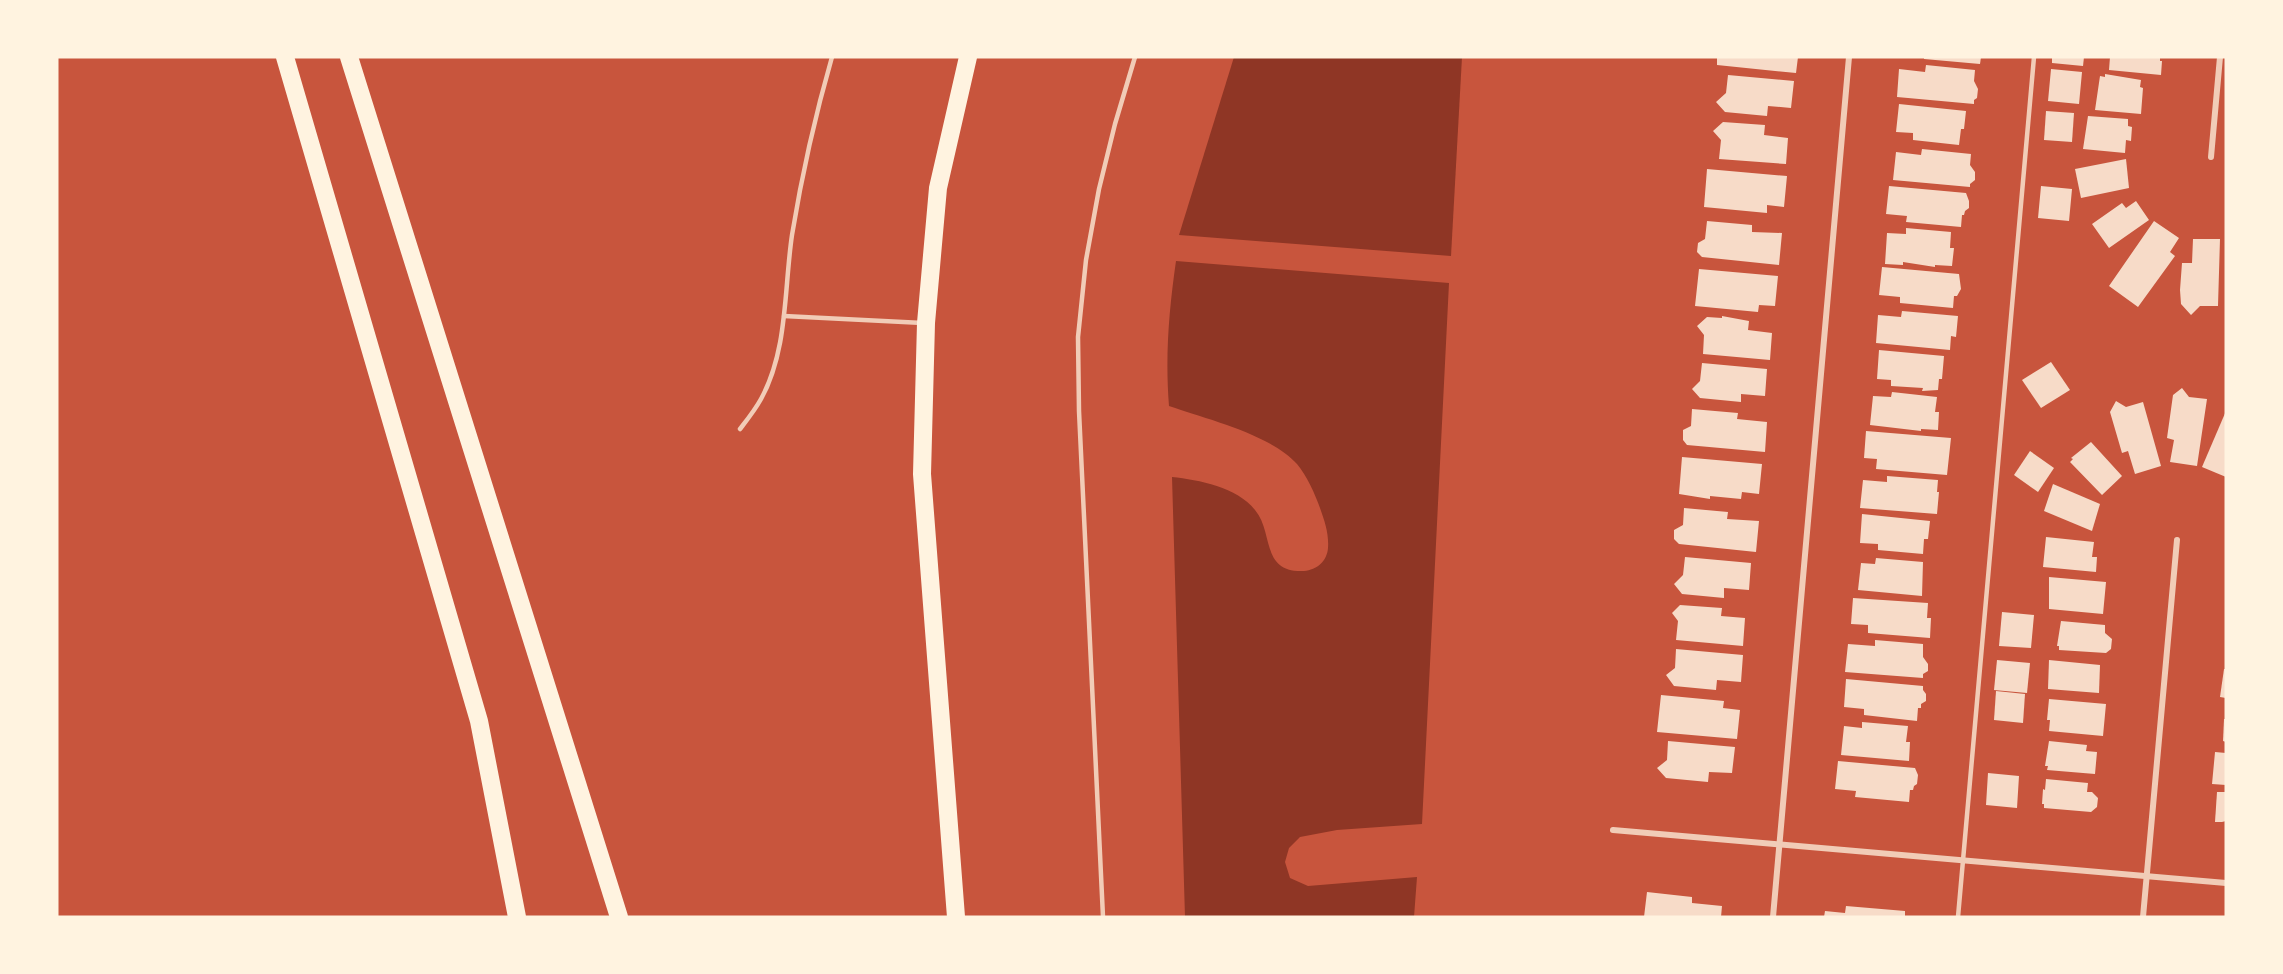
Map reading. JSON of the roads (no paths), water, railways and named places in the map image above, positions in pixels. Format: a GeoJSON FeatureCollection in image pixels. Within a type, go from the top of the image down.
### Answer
{"type":"FeatureCollection","features":[{"type":"Feature","properties":{"kind":"highway"},"geometry":{"type":"LineString","coordinates":[[285,57],[479,721],[518,917]]}},
{"type":"Feature","properties":{"kind":"highway"},"geometry":{"type":"LineString","coordinates":[[349,57],[619,917]]}},
{"type":"Feature","properties":{"kind":"highway"},"geometry":{"type":"LineString","coordinates":[[956,917],[922,474],[926,323],[938,188],[968,57]]}},
{"type":"Feature","properties":{"kind":"street"},"geometry":{"type":"LineString","coordinates":[[1773,917],[1849,57]]}},
{"type":"Feature","properties":{"kind":"street"},"geometry":{"type":"LineString","coordinates":[[2211,157],[2220,57]]}},
{"type":"Feature","properties":{"kind":"street"},"geometry":{"type":"LineString","coordinates":[[2143,917],[2177,540]]}},
{"type":"Feature","properties":{"kind":"street"},"geometry":{"type":"LineString","coordinates":[[1613,830],[2226,883]]}},
{"type":"Feature","properties":{"kind":"lane"},"geometry":{"type":"LineString","coordinates":[[741,429],[762,398],[779,351],[790,246],[802,177],[831,57]]}},
{"type":"Feature","properties":{"kind":"lane"},"geometry":{"type":"LineString","coordinates":[[1103,917],[1079,423],[1078,337],[1086,260],[1099,189],[1115,124],[1136,57]]}},
{"type":"Feature","properties":{"kind":"lane"},"geometry":{"type":"LineString","coordinates":[[1958,917],[2034,57]]}},
{"type":"Feature","properties":{"kind":"lane"},"geometry":{"type":"LineString","coordinates":[[784,316],[926,323]]}}]}
